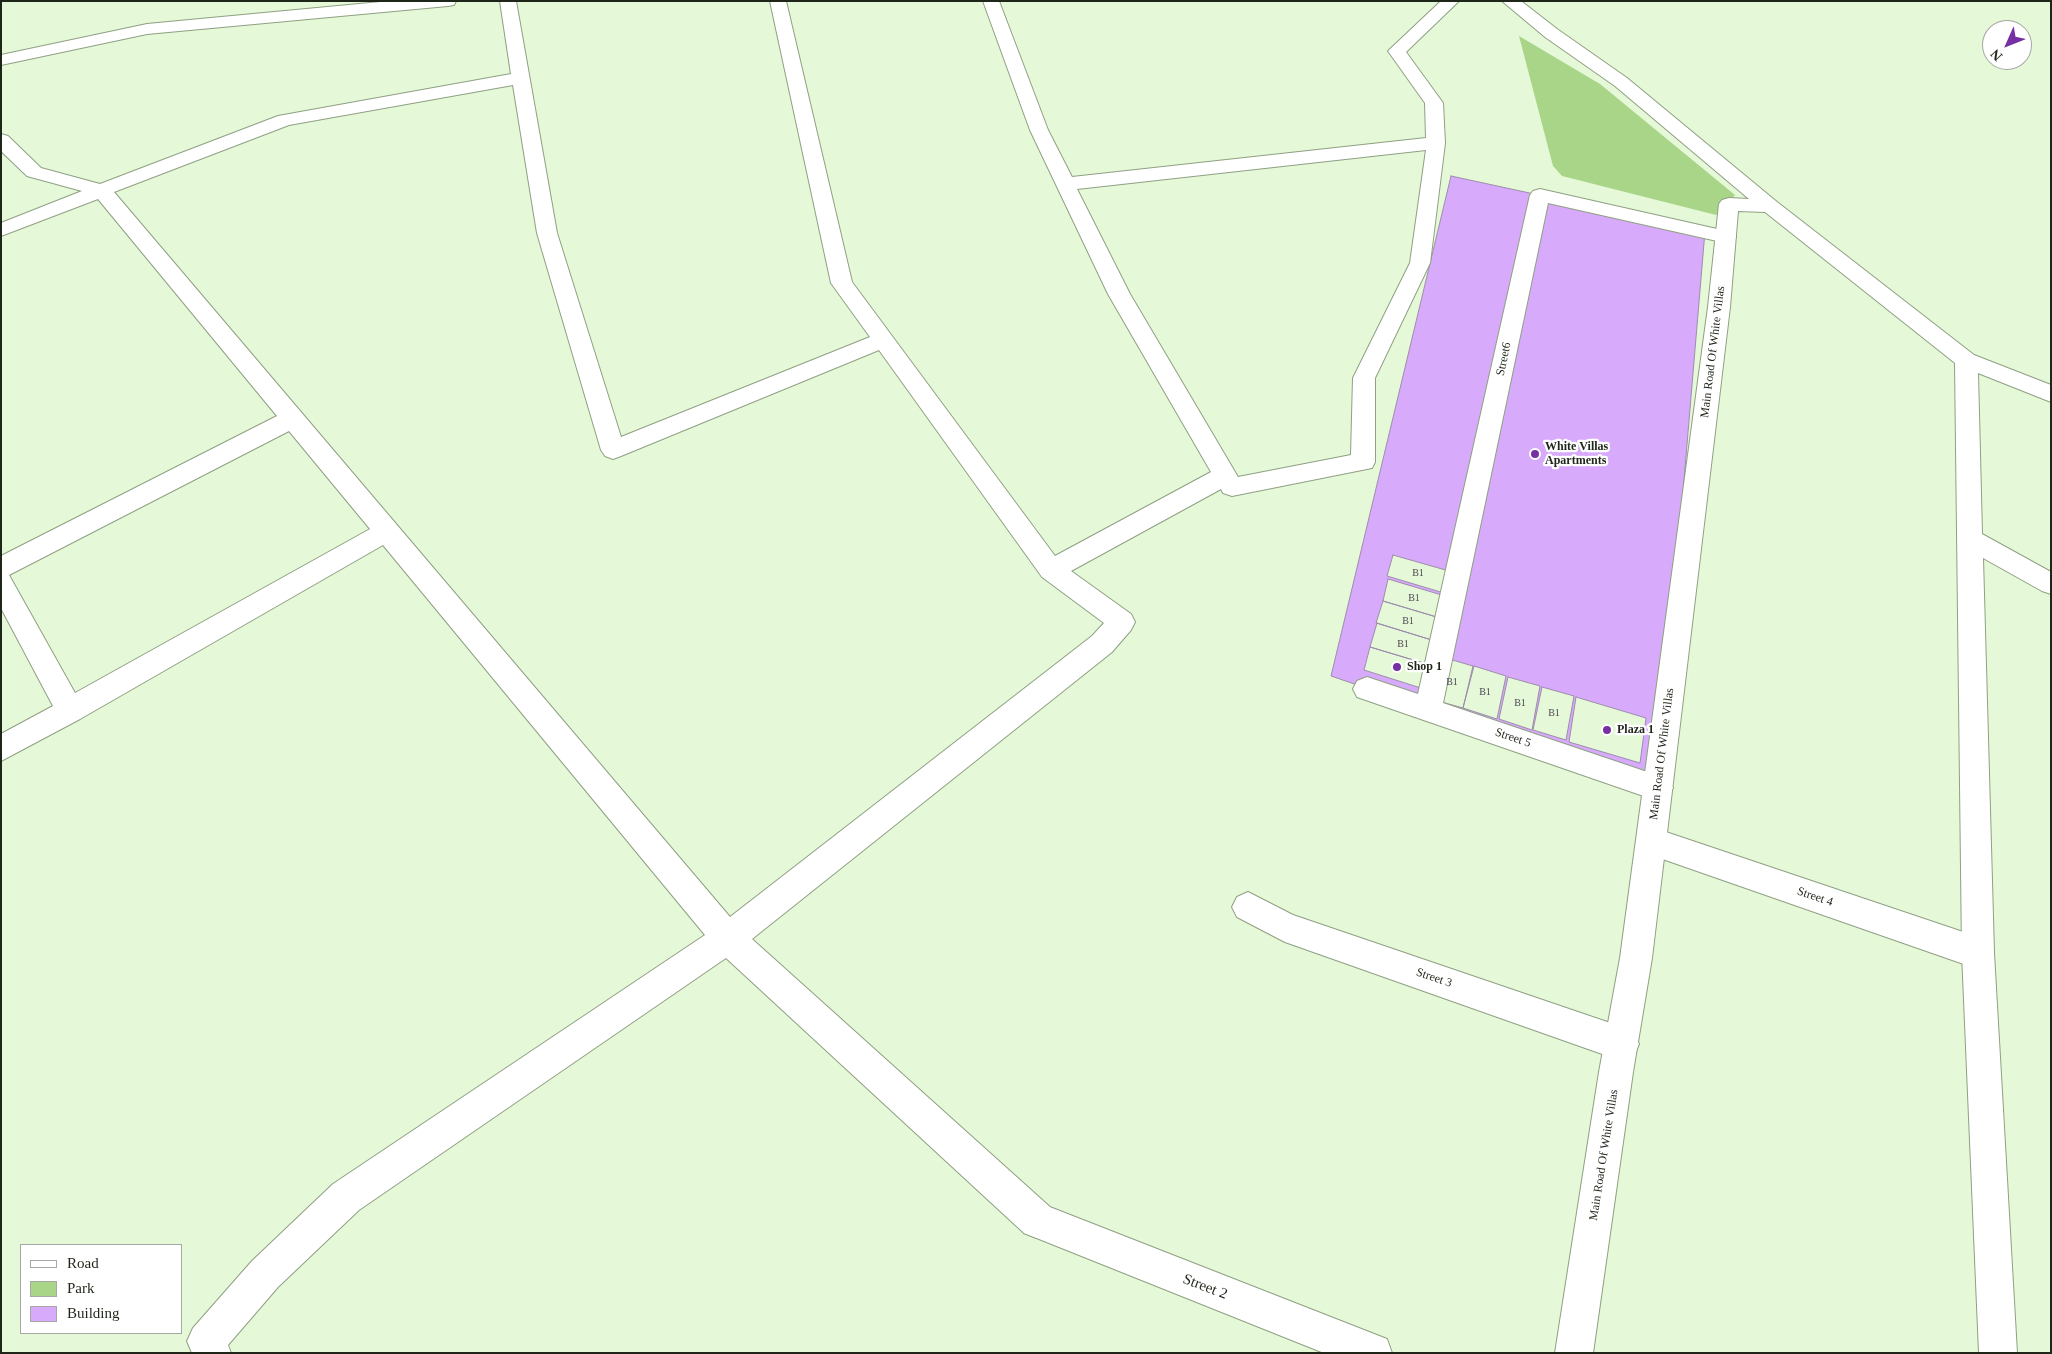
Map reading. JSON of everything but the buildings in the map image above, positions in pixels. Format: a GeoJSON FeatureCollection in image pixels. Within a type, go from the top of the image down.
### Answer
{"type":"FeatureCollection","features":[{"type":"Feature","properties":{"kind":"street"},"geometry":{"type":"LineString","coordinates":[[1,60],[147,29],[448,1]]}},
{"type":"Feature","properties":{"kind":"street"},"geometry":{"type":"LineString","coordinates":[[508,1],[547,233],[613,450],[884,340]]}},
{"type":"Feature","properties":{"kind":"street"},"geometry":{"type":"LineString","coordinates":[[212,1353],[206,1342],[265,1274],[346,1197],[728,938],[1102,644],[1122,622],[1051,570],[842,283],[778,1]]}},
{"type":"Feature","properties":{"kind":"street"},"geometry":{"type":"LineString","coordinates":[[990,1],[1039,130],[1119,294],[1232,487],[1363,462],[1364,378],[1420,263],[1436,143],[1434,104],[1397,51],[1451,1]]}},
{"type":"Feature","properties":{"kind":"street"},"geometry":{"type":"LineString","coordinates":[[1510,1],[1551,33],[1621,82],[1765,206],[1966,360],[2051,394]]}},
{"type":"Feature","properties":{"kind":"street"},"geometry":{"type":"LineString","coordinates":[[1,230],[218,144],[286,120],[522,78]]}},
{"type":"Feature","properties":{"kind":"street"},"geometry":{"type":"LineString","coordinates":[[1,140],[34,172],[101,190],[728,938]]}},
{"type":"Feature","properties":{"kind":"street"},"geometry":{"type":"LineString","coordinates":[[1066,184],[1436,143]]}},
{"type":"Feature","properties":{"kind":"street","name":"Street6"},"geometry":{"type":"LineString","coordinates":[[1428,710],[1540,195],[1726,237]]}},
{"type":"Feature","properties":{"kind":"street","name":"Main Road Of White Villas"},"geometry":{"type":"LineString","coordinates":[[1574,1353],[1636,958],[1719,307],[1729,204],[1765,206]]}},
{"type":"Feature","properties":{"kind":"street"},"geometry":{"type":"LineString","coordinates":[[1966,360],[1978,953],[1998,1353]]}},
{"type":"Feature","properties":{"kind":"street"},"geometry":{"type":"LineString","coordinates":[[1,568],[292,419]]}},
{"type":"Feature","properties":{"kind":"street"},"geometry":{"type":"LineString","coordinates":[[1051,570],[1225,475]]}},
{"type":"Feature","properties":{"kind":"street"},"geometry":{"type":"LineString","coordinates":[[1,749],[387,531]]}},
{"type":"Feature","properties":{"kind":"street"},"geometry":{"type":"LineString","coordinates":[[1971,540],[2051,584]]}},
{"type":"Feature","properties":{"kind":"street"},"geometry":{"type":"LineString","coordinates":[[1,583],[70,711]]}},
{"type":"Feature","properties":{"kind":"street","name":"Street 5"},"geometry":{"type":"LineString","coordinates":[[1368,688],[1658,788]]}},
{"type":"Feature","properties":{"kind":"street","name":"Street 4"},"geometry":{"type":"LineString","coordinates":[[1651,841],[1978,953]]}},
{"type":"Feature","properties":{"kind":"street","name":"Street 3"},"geometry":{"type":"LineString","coordinates":[[1248,907],[1285,927],[1622,1044]]}},
{"type":"Feature","properties":{"kind":"street","name":"Street 2"},"geometry":{"type":"LineString","coordinates":[[728,938],[1036,1220],[1373,1353]]}},
{"type":"Feature","properties":{"kind":"green space"},"geometry":{"type":"Polygon","coordinates":[[[1519,36],[1600,84],[1735,195],[1716,215],[1562,176],[1553,166],[1519,36]]]}},
{"type":"Feature","properties":{"kind":"place","name":"White Villas Apartments"},"geometry":{"type":"Point","coordinates":[1535,454]}},
{"type":"Feature","properties":{"kind":"place","name":"Shop 1"},"geometry":{"type":"Point","coordinates":[1397,667]}},
{"type":"Feature","properties":{"kind":"place","name":"Plaza 1"},"geometry":{"type":"Point","coordinates":[1607,730]}}]}
